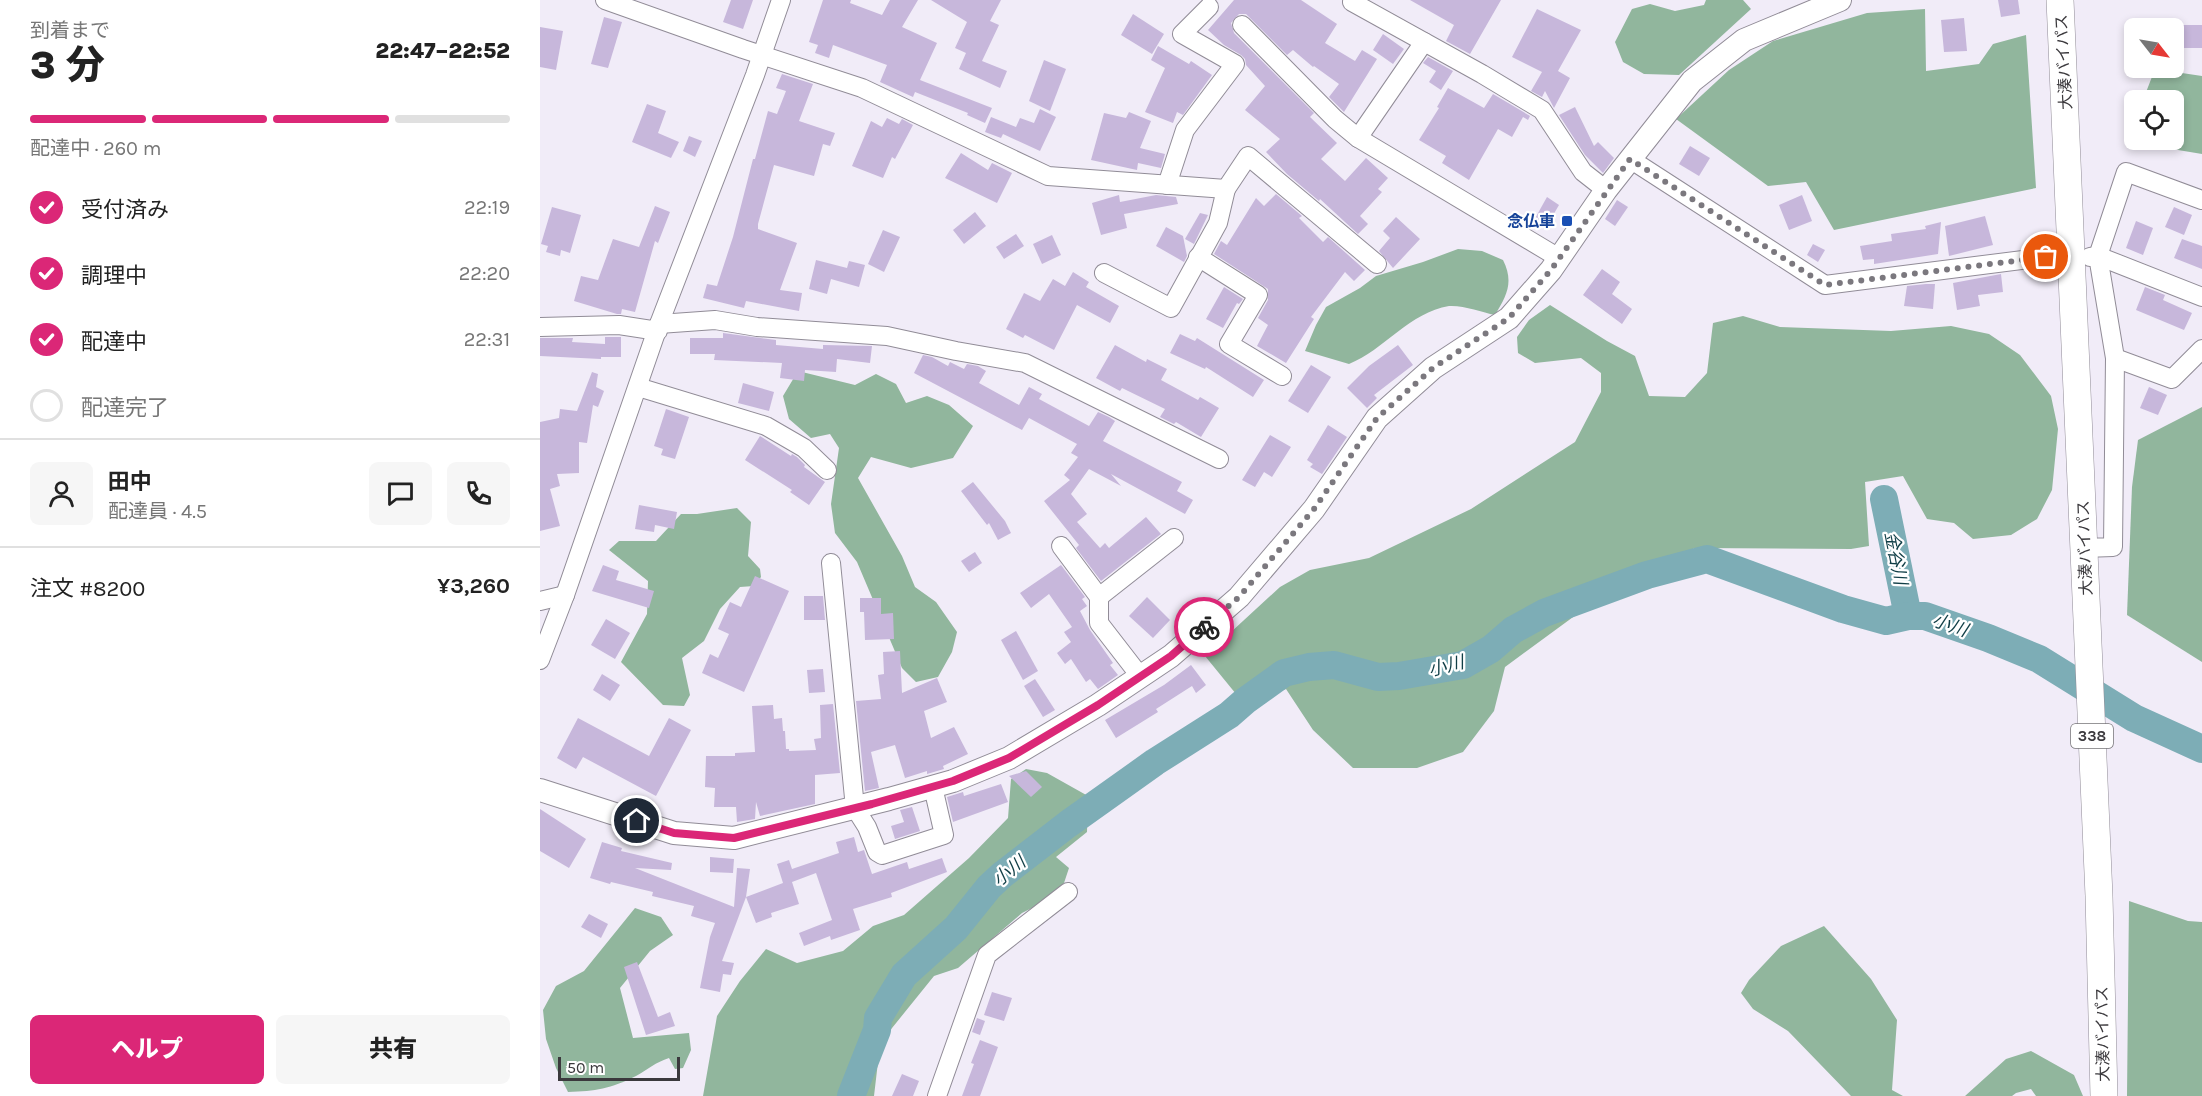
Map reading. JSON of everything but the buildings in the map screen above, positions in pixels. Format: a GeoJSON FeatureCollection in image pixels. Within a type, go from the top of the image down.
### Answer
{"type":"FeatureCollection","features":[{"type":"Feature","properties":{"kind":"highway","name":"大湊バイパス"},"geometry":{"type":"LineString","coordinates":[[2060,0],[2099,896],[2103,1096]]}},
{"type":"Feature","properties":{"kind":"main road"},"geometry":{"type":"LineString","coordinates":[[540,790],[674,833],[734,838],[953,781],[1009,758],[1098,705],[1171,656],[1239,597],[1314,509],[1377,418],[1433,368],[1509,318],[1559,258],[1606,190],[1692,81],[1744,40],[1840,0]]}},
{"type":"Feature","properties":{"kind":"street"},"geometry":{"type":"LineString","coordinates":[[605,0],[862,88],[1048,176],[1226,189]]}},
{"type":"Feature","properties":{"kind":"street"},"geometry":{"type":"LineString","coordinates":[[540,660],[658,328],[781,0]]}},
{"type":"Feature","properties":{"kind":"street"},"geometry":{"type":"LineString","coordinates":[[1351,1],[1542,110],[1583,172],[1606,190]]}},
{"type":"Feature","properties":{"kind":"street"},"geometry":{"type":"LineString","coordinates":[[1167,185],[1185,130],[1235,64],[1182,34],[1209,7]]}},
{"type":"Feature","properties":{"kind":"street"},"geometry":{"type":"LineString","coordinates":[[1242,25],[1335,119],[1358,138],[1559,258]]}},
{"type":"Feature","properties":{"kind":"street"},"geometry":{"type":"LineString","coordinates":[[1358,138],[1424,42]]}},
{"type":"Feature","properties":{"kind":"street"},"geometry":{"type":"LineString","coordinates":[[1104,273],[1171,308],[1218,223],[1226,189],[1248,156],[1377,264]]}},
{"type":"Feature","properties":{"kind":"street"},"geometry":{"type":"LineString","coordinates":[[1630,159],[1825,285],[2046,257]]}},
{"type":"Feature","properties":{"kind":"street"},"geometry":{"type":"LineString","coordinates":[[2084,548],[2113,547],[2115,358],[2094,256],[2126,172],[2202,200]]}},
{"type":"Feature","properties":{"kind":"street"},"geometry":{"type":"LineString","coordinates":[[2094,256],[2202,297]]}},
{"type":"Feature","properties":{"kind":"street"},"geometry":{"type":"LineString","coordinates":[[1198,257],[1258,295],[1229,344],[1282,376]]}},
{"type":"Feature","properties":{"kind":"street"},"geometry":{"type":"LineString","coordinates":[[540,327],[619,325],[658,328],[715,320],[757,327],[887,336],[1025,363],[1219,459]]}},
{"type":"Feature","properties":{"kind":"street"},"geometry":{"type":"LineString","coordinates":[[2115,358],[2172,379],[2202,349]]}},
{"type":"Feature","properties":{"kind":"street"},"geometry":{"type":"LineString","coordinates":[[638,387],[766,426],[804,448],[827,470]]}},
{"type":"Feature","properties":{"kind":"street"},"geometry":{"type":"LineString","coordinates":[[1099,597],[1174,538]]}},
{"type":"Feature","properties":{"kind":"street"},"geometry":{"type":"LineString","coordinates":[[1061,546],[1099,597],[1100,623],[1140,676]]}},
{"type":"Feature","properties":{"kind":"street"},"geometry":{"type":"LineString","coordinates":[[831,563],[855,808],[867,827],[877,852],[882,855],[944,835],[933,787]]}},
{"type":"Feature","properties":{"kind":"street"},"geometry":{"type":"LineString","coordinates":[[540,601],[565,594]]}},
{"type":"Feature","properties":{"kind":"street"},"geometry":{"type":"LineString","coordinates":[[938,1096],[987,955],[1068,892]]}},
{"type":"Feature","properties":{"kind":"green space"},"geometry":{"type":"Polygon","coordinates":[[[1706,0],[1743,0],[1751,9],[1679,75],[1644,74],[1623,62],[1615,42],[1632,9],[1650,4],[1675,11],[1704,5],[1706,0]]]}},
{"type":"Feature","properties":{"kind":"green space"},"geometry":{"type":"Polygon","coordinates":[[[1925,9],[1926,71],[1979,64],[1993,44],[2026,35],[2036,188],[1834,230],[1806,182],[1768,186],[1676,119],[1729,70],[1773,41],[1867,13],[1925,9]]]}},
{"type":"Feature","properties":{"kind":"green space"},"geometry":{"type":"Polygon","coordinates":[[[2184,73],[2202,76],[2202,154],[2178,150],[2184,150],[2184,90],[2147,90],[2152,78],[2184,78],[2184,73]]]}},
{"type":"Feature","properties":{"kind":"green space"},"geometry":{"type":"Polygon","coordinates":[[[1458,249],[1482,251],[1503,260],[1508,275],[1508,288],[1495,315],[1454,306],[1435,310],[1409,323],[1374,350],[1349,364],[1305,351],[1326,307],[1376,276],[1458,249]]]}},
{"type":"Feature","properties":{"kind":"green space"},"geometry":{"type":"Polygon","coordinates":[[[1550,305],[1635,356],[1649,396],[1685,397],[1707,373],[1713,323],[1743,316],[1780,327],[1891,331],[1951,326],[1989,334],[2020,355],[2051,396],[2058,429],[2052,490],[2037,519],[2011,535],[1973,539],[1954,523],[1927,519],[1903,476],[1865,482],[1869,546],[1851,549],[1695,548],[1625,579],[1505,667],[1494,711],[1463,752],[1417,768],[1353,768],[1313,730],[1286,689],[1245,705],[1205,656],[1280,587],[1310,570],[1369,558],[1471,509],[1575,442],[1601,392],[1601,373],[1581,358],[1535,363],[1518,353],[1517,337],[1529,320],[1550,305]]]}},
{"type":"Feature","properties":{"kind":"green space"},"geometry":{"type":"Polygon","coordinates":[[[798,371],[855,385],[876,374],[896,384],[906,403],[927,396],[949,405],[973,426],[953,458],[911,468],[871,457],[858,478],[902,556],[915,587],[936,602],[957,632],[952,652],[938,677],[916,682],[902,668],[857,562],[835,533],[831,504],[839,448],[830,434],[811,438],[789,419],[783,396],[798,371]]]}},
{"type":"Feature","properties":{"kind":"green space"},"geometry":{"type":"Polygon","coordinates":[[[2202,407],[2202,662],[2127,615],[2132,487],[2138,440],[2202,407]]]}},
{"type":"Feature","properties":{"kind":"green space"},"geometry":{"type":"Polygon","coordinates":[[[737,508],[751,522],[748,556],[760,569],[761,577],[754,586],[740,587],[720,609],[704,641],[682,658],[690,695],[684,706],[663,705],[621,662],[647,614],[648,581],[609,550],[619,541],[656,541],[681,514],[737,508]]]}},
{"type":"Feature","properties":{"kind":"green space"},"geometry":{"type":"Polygon","coordinates":[[[1026,769],[1047,773],[1088,796],[1087,832],[1056,857],[1069,868],[1064,883],[1044,902],[1022,913],[958,968],[934,976],[888,1033],[878,1062],[874,1096],[703,1096],[717,1016],[740,981],[766,949],[797,963],[843,951],[873,926],[904,915],[969,858],[1008,818],[1011,779],[1026,769]]]}},
{"type":"Feature","properties":{"kind":"green space"},"geometry":{"type":"Polygon","coordinates":[[[2129,901],[2188,921],[2202,922],[2202,1096],[2127,1096],[2129,901]]]}},
{"type":"Feature","properties":{"kind":"green space"},"geometry":{"type":"Polygon","coordinates":[[[635,908],[661,917],[673,935],[650,951],[620,988],[633,1038],[689,1033],[691,1050],[683,1068],[675,1069],[669,1058],[610,1087],[568,1092],[556,1068],[546,1039],[543,1010],[556,986],[584,971],[635,908]]]}},
{"type":"Feature","properties":{"kind":"green space"},"geometry":{"type":"Polygon","coordinates":[[[1824,926],[1871,979],[1897,1020],[1892,1090],[1903,1096],[1851,1096],[1788,1031],[1753,1009],[1741,993],[1749,980],[1781,946],[1824,926]]]}},
{"type":"Feature","properties":{"kind":"green space"},"geometry":{"type":"Polygon","coordinates":[[[2031,1051],[2074,1075],[2083,1096],[2036,1096],[2031,1089],[2012,1096],[1965,1096],[2006,1059],[2031,1051]]]}},
{"type":"Feature","properties":{"kind":"waterway","name":"金谷川"},"geometry":{"type":"LineString","coordinates":[[1884,499],[1908,616]]}},
{"type":"Feature","properties":{"kind":"waterway","name":"小川"},"geometry":{"type":"LineString","coordinates":[[851,1096],[877,1030],[878,1018],[904,975],[956,928],[989,887],[1068,824],[1155,762],[1229,715],[1284,673],[1309,667],[1334,665],[1378,677],[1399,676],[1463,665],[1491,649],[1513,630],[1544,613],[1647,575],[1707,559],[1843,609],[1886,621],[1908,616],[1925,616],[1988,638],[2039,659],[2134,718],[2202,749]]}},
{"type":"Feature","properties":{"kind":"way so far"},"geometry":{"type":"LineString","coordinates":[[1204,627],[1239,597],[1314,509],[1377,418],[1433,368],[1509,318],[1551,270],[1630,159],[1825,285],[2046,257]]}},
{"type":"Feature","properties":{"kind":"place","name":"念仏車"},"geometry":{"type":"Point","coordinates":[1567,221]}},
{"type":"Feature","properties":{"kind":"route"},"geometry":{"type":"LineString","coordinates":[[637,821],[674,833],[734,838],[872,804],[953,781],[1009,758],[1098,705],[1171,656],[1204,627]]}}]}
